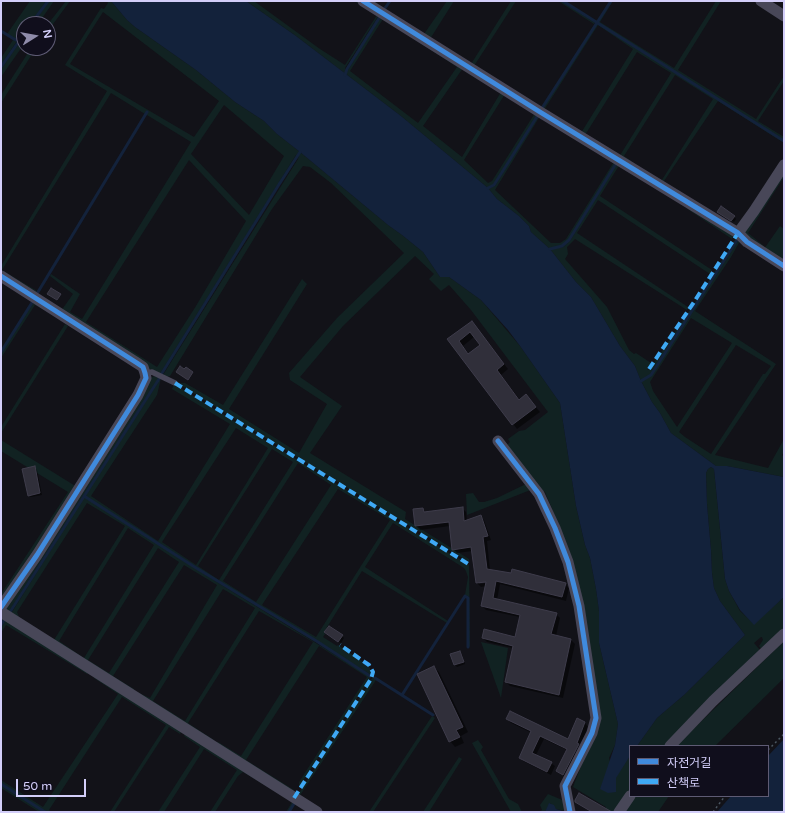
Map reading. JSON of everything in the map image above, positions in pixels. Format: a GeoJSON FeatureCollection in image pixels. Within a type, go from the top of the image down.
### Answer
{"type":"FeatureCollection","features":[{"type":"Feature","properties":{"kind":"street"},"geometry":{"type":"LineString","coordinates":[[363,1],[380,5],[540,112],[738,233],[747,242],[784,266]]}},
{"type":"Feature","properties":{"kind":"street"},"geometry":{"type":"LineString","coordinates":[[761,1],[784,16]]}},
{"type":"Feature","properties":{"kind":"street"},"geometry":{"type":"LineString","coordinates":[[738,233],[784,165]]}},
{"type":"Feature","properties":{"kind":"street"},"geometry":{"type":"LineString","coordinates":[[1,276],[126,355],[142,367],[146,378],[138,395],[37,555],[1,607]]}},
{"type":"Feature","properties":{"kind":"street"},"geometry":{"type":"LineString","coordinates":[[498,441],[538,494],[555,528],[568,562],[579,606],[590,687],[596,718],[592,733],[565,786],[570,812]]}},
{"type":"Feature","properties":{"kind":"street"},"geometry":{"type":"LineString","coordinates":[[1,612],[317,812]]}},
{"type":"Feature","properties":{"kind":"street"},"geometry":{"type":"LineString","coordinates":[[671,745],[713,701],[784,634]]}},
{"type":"Feature","properties":{"kind":"street"},"geometry":{"type":"LineString","coordinates":[[619,812],[629,797]]}},
{"type":"Feature","properties":{"kind":"lane"},"geometry":{"type":"LineString","coordinates":[[145,372],[152,372],[175,383]]}},
{"type":"Feature","properties":{"kind":"path"},"geometry":{"type":"LineString","coordinates":[[769,749],[784,734]]}},
{"type":"Feature","properties":{"kind":"path"},"geometry":{"type":"LineString","coordinates":[[713,812],[724,797]]}},
{"type":"Feature","properties":{"kind":"shaded area"},"geometry":{"type":"Polygon","coordinates":[[[30,1],[46,1],[36,16],[20,16],[30,1]]]}},
{"type":"Feature","properties":{"kind":"shaded area"},"geometry":{"type":"Polygon","coordinates":[[[49,1],[54,1],[44,16],[39,16],[49,1]]]}},
{"type":"Feature","properties":{"kind":"shaded area"},"geometry":{"type":"Polygon","coordinates":[[[66,1],[70,1],[56,20],[56,16],[54,16],[66,1]]]}},
{"type":"Feature","properties":{"kind":"shaded area"},"geometry":{"type":"Polygon","coordinates":[[[107,1],[111,1],[135,27],[196,70],[235,102],[264,121],[277,134],[300,152],[296,155],[160,374],[61,311],[73,294],[50,276],[51,274],[80,294],[70,312],[82,319],[191,142],[147,115],[147,112],[145,114],[111,93],[2,270],[37,291],[35,295],[1,274],[1,266],[107,91],[65,65],[101,8],[104,9],[108,3],[107,1]],[[103,12],[70,64],[194,137],[219,101],[103,12]],[[224,105],[191,154],[249,215],[284,156],[224,105]],[[189,160],[86,322],[157,367],[196,306],[246,221],[189,160]]]}},
{"type":"Feature","properties":{"kind":"shaded area"},"geometry":{"type":"Polygon","coordinates":[[[246,1],[254,1],[320,49],[345,65],[377,15],[354,1],[361,1],[482,77],[480,79],[463,68],[423,126],[462,157],[501,92],[486,81],[487,80],[521,101],[519,103],[505,94],[464,160],[488,183],[492,181],[535,113],[523,105],[523,102],[553,121],[552,123],[540,116],[495,190],[551,243],[560,243],[566,239],[615,160],[557,125],[558,124],[618,161],[730,231],[733,236],[732,239],[686,208],[686,206],[620,164],[600,196],[712,270],[710,274],[598,200],[577,233],[688,307],[687,310],[575,239],[567,247],[568,254],[565,259],[607,307],[629,350],[651,363],[647,369],[649,370],[736,238],[738,239],[740,241],[731,257],[695,311],[776,364],[715,455],[768,468],[784,439],[784,452],[782,455],[784,457],[784,477],[727,466],[716,466],[671,433],[652,402],[635,366],[620,346],[591,297],[576,282],[550,249],[531,232],[529,226],[519,216],[497,199],[488,188],[401,116],[296,36],[246,1]],[[379,15],[345,68],[346,73],[381,16],[379,15]],[[383,19],[350,71],[418,123],[457,67],[383,19]],[[538,114],[493,185],[489,188],[495,186],[538,114]],[[618,161],[569,240],[565,244],[551,249],[563,247],[570,241],[618,161]],[[691,318],[650,382],[653,391],[677,427],[732,343],[691,318]],[[736,345],[679,432],[711,454],[763,374],[765,374],[771,366],[736,345]]]}},
{"type":"Feature","properties":{"kind":"shaded area"},"geometry":{"type":"Polygon","coordinates":[[[447,1],[454,1],[430,39],[424,34],[447,1]]]}},
{"type":"Feature","properties":{"kind":"shaded area"},"geometry":{"type":"Polygon","coordinates":[[[511,1],[516,1],[474,66],[542,108],[597,23],[784,141],[784,143],[718,101],[664,181],[664,183],[683,195],[683,198],[660,183],[713,99],[675,75],[624,156],[656,178],[655,180],[619,157],[671,73],[637,52],[585,135],[616,154],[616,156],[550,116],[581,133],[633,49],[598,25],[544,110],[547,113],[546,114],[452,54],[455,54],[471,64],[511,1]]]}},
{"type":"Feature","properties":{"kind":"shaded area"},"geometry":{"type":"Polygon","coordinates":[[[558,1],[562,1],[595,23],[594,24],[558,1]]]}},
{"type":"Feature","properties":{"kind":"shaded area"},"geometry":{"type":"Polygon","coordinates":[[[611,1],[613,1],[600,22],[674,68],[716,1],[721,1],[678,70],[756,119],[784,76],[784,81],[758,121],[784,137],[784,140],[598,23],[611,1]]]}},
{"type":"Feature","properties":{"kind":"shaded area"},"geometry":{"type":"Polygon","coordinates":[[[16,21],[16,38],[7,34],[16,21]]]}},
{"type":"Feature","properties":{"kind":"shaded area"},"geometry":{"type":"Polygon","coordinates":[[[13,40],[16,41],[1,65],[1,58],[13,40]]]}},
{"type":"Feature","properties":{"kind":"shaded area"},"geometry":{"type":"Polygon","coordinates":[[[16,47],[16,55],[1,77],[1,69],[16,47]]]}},
{"type":"Feature","properties":{"kind":"shaded area"},"geometry":{"type":"Polygon","coordinates":[[[26,56],[31,56],[1,103],[1,95],[26,56]]]}},
{"type":"Feature","properties":{"kind":"shaded area"},"geometry":{"type":"Polygon","coordinates":[[[300,152],[423,252],[440,277],[449,277],[481,300],[520,346],[560,403],[576,506],[585,545],[590,558],[596,589],[599,611],[599,643],[618,724],[615,745],[609,758],[615,778],[629,757],[629,792],[615,812],[604,812],[606,807],[573,787],[594,732],[566,542],[545,492],[538,488],[507,445],[510,442],[508,439],[519,431],[525,430],[548,412],[471,310],[449,285],[441,291],[429,279],[434,274],[415,256],[343,326],[300,377],[342,406],[310,453],[406,512],[405,519],[469,559],[469,562],[179,384],[185,383],[223,405],[302,279],[307,284],[229,409],[299,453],[327,404],[290,380],[289,373],[337,318],[404,253],[331,183],[310,167],[303,166],[272,209],[170,376],[167,377],[163,375],[298,159],[300,152]]]}},
{"type":"Feature","properties":{"kind":"shaded area"},"geometry":{"type":"Polygon","coordinates":[[[784,172],[784,177],[748,233],[764,246],[762,249],[742,232],[784,172]]]}},
{"type":"Feature","properties":{"kind":"shaded area"},"geometry":{"type":"Polygon","coordinates":[[[780,226],[784,229],[784,262],[764,249],[780,226]]]}},
{"type":"Feature","properties":{"kind":"shaded area"},"geometry":{"type":"Polygon","coordinates":[[[33,302],[46,307],[44,310],[35,305],[1,358],[1,353],[33,302]]]}},
{"type":"Feature","properties":{"kind":"shaded area"},"geometry":{"type":"Polygon","coordinates":[[[65,324],[134,368],[68,326],[1,433],[1,427],[65,324]]]}},
{"type":"Feature","properties":{"kind":"shaded area"},"geometry":{"type":"Polygon","coordinates":[[[154,376],[159,378],[10,612],[12,612],[84,497],[220,584],[371,677],[299,787],[299,782],[367,677],[319,646],[246,760],[294,790],[294,792],[215,744],[218,742],[241,756],[313,642],[259,611],[188,723],[214,740],[214,743],[136,694],[137,692],[150,698],[217,585],[184,565],[113,676],[134,689],[132,692],[6,611],[6,606],[151,378],[154,376]],[[87,503],[17,612],[19,617],[54,640],[125,526],[87,503]],[[128,528],[59,641],[84,658],[154,545],[128,528]],[[158,548],[88,660],[109,673],[179,562],[158,548]],[[223,589],[153,701],[185,721],[255,608],[223,589]]]}},
{"type":"Feature","properties":{"kind":"shaded area"},"geometry":{"type":"Polygon","coordinates":[[[161,378],[157,395],[91,496],[158,541],[230,424],[172,389],[174,384],[469,565],[470,646],[469,647],[469,597],[465,595],[468,577],[466,571],[464,568],[393,523],[365,567],[448,621],[447,623],[362,571],[324,632],[325,634],[323,637],[365,663],[370,668],[371,675],[220,582],[85,496],[161,378]],[[236,428],[162,542],[196,565],[268,448],[236,428]],[[272,449],[198,566],[219,580],[293,462],[272,449]],[[298,463],[223,581],[256,602],[331,485],[298,463]],[[338,489],[262,605],[316,637],[390,520],[338,489]]]}},
{"type":"Feature","properties":{"kind":"shaded area"},"geometry":{"type":"Polygon","coordinates":[[[1,440],[77,487],[1,601],[1,594],[68,492],[1,451],[1,440]]]}},
{"type":"Feature","properties":{"kind":"shaded area"},"geometry":{"type":"Polygon","coordinates":[[[711,467],[714,469],[725,579],[729,591],[740,611],[754,624],[784,597],[784,630],[762,650],[759,646],[763,640],[762,637],[754,643],[760,650],[666,745],[638,745],[657,718],[684,695],[745,635],[720,601],[714,588],[707,504],[706,473],[711,467]]]}},
{"type":"Feature","properties":{"kind":"shaded area"},"geometry":{"type":"Polygon","coordinates":[[[528,483],[533,489],[467,515],[466,494],[473,493],[479,502],[484,502],[497,498],[528,483]]]}},
{"type":"Feature","properties":{"kind":"shaded area"},"geometry":{"type":"Polygon","coordinates":[[[1,616],[89,671],[87,674],[6,625],[1,633],[1,627],[5,621],[4,619],[1,623],[1,616]]]}},
{"type":"Feature","properties":{"kind":"shaded area"},"geometry":{"type":"Polygon","coordinates":[[[784,641],[784,678],[716,745],[677,745],[784,641]]]}},
{"type":"Feature","properties":{"kind":"shaded area"},"geometry":{"type":"Polygon","coordinates":[[[481,642],[508,648],[501,698],[481,642]]]}},
{"type":"Feature","properties":{"kind":"shaded area"},"geometry":{"type":"Polygon","coordinates":[[[95,675],[182,730],[180,734],[169,727],[114,812],[110,812],[166,725],[122,697],[49,810],[51,812],[46,812],[1,783],[1,780],[43,807],[118,694],[94,678],[95,675]]]}},
{"type":"Feature","properties":{"kind":"shaded area"},"geometry":{"type":"Polygon","coordinates":[[[373,677],[376,680],[299,797],[299,793],[373,677]]]}},
{"type":"Feature","properties":{"kind":"shaded area"},"geometry":{"type":"Polygon","coordinates":[[[432,716],[435,718],[373,812],[369,812],[432,716]]]}},
{"type":"Feature","properties":{"kind":"shaded area"},"geometry":{"type":"Polygon","coordinates":[[[186,732],[294,803],[288,812],[286,812],[292,802],[243,772],[238,776],[215,812],[210,812],[237,770],[204,749],[164,812],[158,812],[200,747],[184,736],[186,732]]]}},
{"type":"Feature","properties":{"kind":"shaded area"},"geometry":{"type":"Polygon","coordinates":[[[478,740],[483,747],[481,750],[509,799],[518,804],[522,812],[511,812],[472,743],[478,740]]]}},
{"type":"Feature","properties":{"kind":"shaded area"},"geometry":{"type":"Polygon","coordinates":[[[459,757],[462,759],[429,812],[423,812],[459,757]]]}},
{"type":"Feature","properties":{"kind":"shaded area"},"geometry":{"type":"Polygon","coordinates":[[[1,785],[44,812],[39,812],[1,788],[1,785]]]}},
{"type":"Feature","properties":{"kind":"shaded area"},"geometry":{"type":"Polygon","coordinates":[[[548,794],[567,802],[565,811],[556,809],[550,803],[545,812],[540,812],[542,810],[540,805],[548,794]]]}},
{"type":"Feature","properties":{"kind":"shaded area"},"geometry":{"type":"Polygon","coordinates":[[[634,797],[668,797],[658,812],[624,812],[634,797]]]}},
{"type":"Feature","properties":{"kind":"water"},"geometry":{"type":"Polygon","coordinates":[[[111,1],[246,1],[296,36],[401,116],[488,188],[497,199],[529,226],[531,232],[550,249],[576,282],[591,297],[620,346],[635,366],[652,402],[671,433],[716,466],[727,466],[784,477],[784,597],[754,625],[740,610],[729,591],[725,579],[714,469],[711,467],[708,469],[706,473],[707,504],[714,588],[720,601],[745,635],[684,695],[657,718],[638,745],[629,745],[629,758],[616,778],[616,792],[608,793],[600,789],[615,745],[618,724],[599,643],[599,611],[596,589],[590,558],[585,545],[576,506],[560,403],[508,330],[481,300],[449,277],[440,277],[423,252],[277,134],[264,121],[235,102],[196,70],[127,20],[111,1]]]}},
{"type":"Feature","properties":{"kind":"water"},"geometry":{"type":"Polygon","coordinates":[[[784,739],[784,812],[717,812],[730,797],[769,797],[769,755],[784,739]]]}},
{"type":"Feature","properties":{"kind":"water"},"geometry":{"type":"Polygon","coordinates":[[[549,803],[554,805],[556,809],[566,812],[545,812],[549,803]]]}},
{"type":"Feature","properties":{"kind":"building"},"geometry":{"type":"Polygon","coordinates":[[[721,206],[735,216],[731,221],[717,212],[721,206]]]}},
{"type":"Feature","properties":{"kind":"building"},"geometry":{"type":"Polygon","coordinates":[[[51,288],[61,294],[57,300],[47,294],[51,288]]]}},
{"type":"Feature","properties":{"kind":"building"},"geometry":{"type":"Polygon","coordinates":[[[472,321],[504,364],[497,370],[519,400],[526,394],[536,407],[512,425],[447,339],[472,321]],[[470,332],[459,341],[468,354],[480,345],[470,332]]]}},
{"type":"Feature","properties":{"kind":"building"},"geometry":{"type":"Polygon","coordinates":[[[180,366],[184,369],[186,367],[193,372],[188,380],[176,372],[180,366]]]}},
{"type":"Feature","properties":{"kind":"building"},"geometry":{"type":"Polygon","coordinates":[[[35,466],[40,493],[28,496],[22,469],[35,466]]]}},
{"type":"Feature","properties":{"kind":"building"},"geometry":{"type":"Polygon","coordinates":[[[463,507],[464,521],[481,515],[488,536],[483,537],[487,569],[511,573],[512,569],[566,583],[562,597],[496,581],[493,598],[557,613],[551,634],[571,639],[559,695],[505,682],[513,646],[482,638],[484,629],[515,637],[520,615],[481,606],[486,582],[476,583],[471,547],[452,550],[449,522],[415,526],[413,509],[423,508],[424,512],[463,507]]]}},
{"type":"Feature","properties":{"kind":"building"},"geometry":{"type":"Polygon","coordinates":[[[329,626],[343,635],[338,642],[324,632],[329,626]]]}},
{"type":"Feature","properties":{"kind":"building"},"geometry":{"type":"Polygon","coordinates":[[[460,651],[464,662],[454,665],[450,654],[460,651]]]}},
{"type":"Feature","properties":{"kind":"building"},"geometry":{"type":"Polygon","coordinates":[[[434,666],[463,727],[456,730],[460,737],[449,742],[417,674],[434,666]]]}},
{"type":"Feature","properties":{"kind":"building"},"geometry":{"type":"Polygon","coordinates":[[[510,711],[568,739],[577,718],[585,722],[577,743],[579,744],[563,775],[556,771],[567,749],[540,736],[532,753],[552,762],[547,772],[519,758],[531,731],[506,719],[510,711]]]}},
{"type":"Feature","properties":{"kind":"building"},"geometry":{"type":"Polygon","coordinates":[[[579,793],[612,812],[592,812],[575,802],[579,793]]]}},
{"type":"Feature","properties":{"kind":"waterway"},"geometry":{"type":"LineString","coordinates":[[37,16],[48,1]]}},
{"type":"Feature","properties":{"kind":"waterway"},"geometry":{"type":"LineString","coordinates":[[385,8],[390,1]]}},
{"type":"Feature","properties":{"kind":"waterway"},"geometry":{"type":"LineString","coordinates":[[563,1],[784,141]]}},
{"type":"Feature","properties":{"kind":"waterway"},"geometry":{"type":"LineString","coordinates":[[542,108],[611,1]]}},
{"type":"Feature","properties":{"kind":"waterway"},"geometry":{"type":"LineString","coordinates":[[345,75],[347,69],[381,15]]}},
{"type":"Feature","properties":{"kind":"waterway"},"geometry":{"type":"LineString","coordinates":[[1,31],[16,40]]}},
{"type":"Feature","properties":{"kind":"waterway"},"geometry":{"type":"LineString","coordinates":[[1,67],[16,45]]}},
{"type":"Feature","properties":{"kind":"waterway"},"geometry":{"type":"LineString","coordinates":[[38,292],[147,112]]}},
{"type":"Feature","properties":{"kind":"waterway"},"geometry":{"type":"LineString","coordinates":[[488,188],[494,185],[538,115]]}},
{"type":"Feature","properties":{"kind":"waterway"},"geometry":{"type":"LineString","coordinates":[[162,373],[300,152]]}},
{"type":"Feature","properties":{"kind":"waterway"},"geometry":{"type":"LineString","coordinates":[[550,249],[562,246],[569,240],[617,162]]}},
{"type":"Feature","properties":{"kind":"waterway"},"geometry":{"type":"LineString","coordinates":[[641,381],[651,375],[737,240]]}},
{"type":"Feature","properties":{"kind":"waterway"},"geometry":{"type":"LineString","coordinates":[[1,352],[33,301]]}},
{"type":"Feature","properties":{"kind":"waterway"},"geometry":{"type":"LineString","coordinates":[[10,612],[159,379]]}},
{"type":"Feature","properties":{"kind":"waterway"},"geometry":{"type":"LineString","coordinates":[[84,496],[370,676]]}},
{"type":"Feature","properties":{"kind":"waterway"},"geometry":{"type":"LineString","coordinates":[[402,695],[465,596],[468,598],[468,647]]}},
{"type":"Feature","properties":{"kind":"waterway"},"geometry":{"type":"LineString","coordinates":[[1,625],[5,619]]}},
{"type":"Feature","properties":{"kind":"waterway"},"geometry":{"type":"LineString","coordinates":[[375,678],[433,715]]}},
{"type":"Feature","properties":{"kind":"waterway"},"geometry":{"type":"LineString","coordinates":[[1,784],[45,812]]}},
{"type":"Feature","properties":{"kind":"waterway"},"geometry":{"type":"LineString","coordinates":[[289,812],[295,802]]}},
{"type":"Feature","properties":{"kind":"marked path"},"geometry":{"type":"LineString","coordinates":[[649,369],[738,233]]}},
{"type":"Feature","properties":{"kind":"marked path"},"geometry":{"type":"LineString","coordinates":[[175,383],[470,565]]}},
{"type":"Feature","properties":{"kind":"marked path"},"geometry":{"type":"LineString","coordinates":[[294,798],[371,679],[373,672],[369,665],[340,645]]}},
{"type":"Feature","properties":{"kind":"cycle path"},"geometry":{"type":"LineString","coordinates":[[363,1],[540,112],[738,233],[747,242],[784,266]]}},
{"type":"Feature","properties":{"kind":"cycle path"},"geometry":{"type":"LineString","coordinates":[[1,276],[143,367],[146,378],[138,395],[37,555],[1,607]]}},
{"type":"Feature","properties":{"kind":"cycle path"},"geometry":{"type":"LineString","coordinates":[[498,441],[539,494],[555,528],[568,562],[579,606],[596,718],[592,733],[565,786],[570,812]]}}]}
